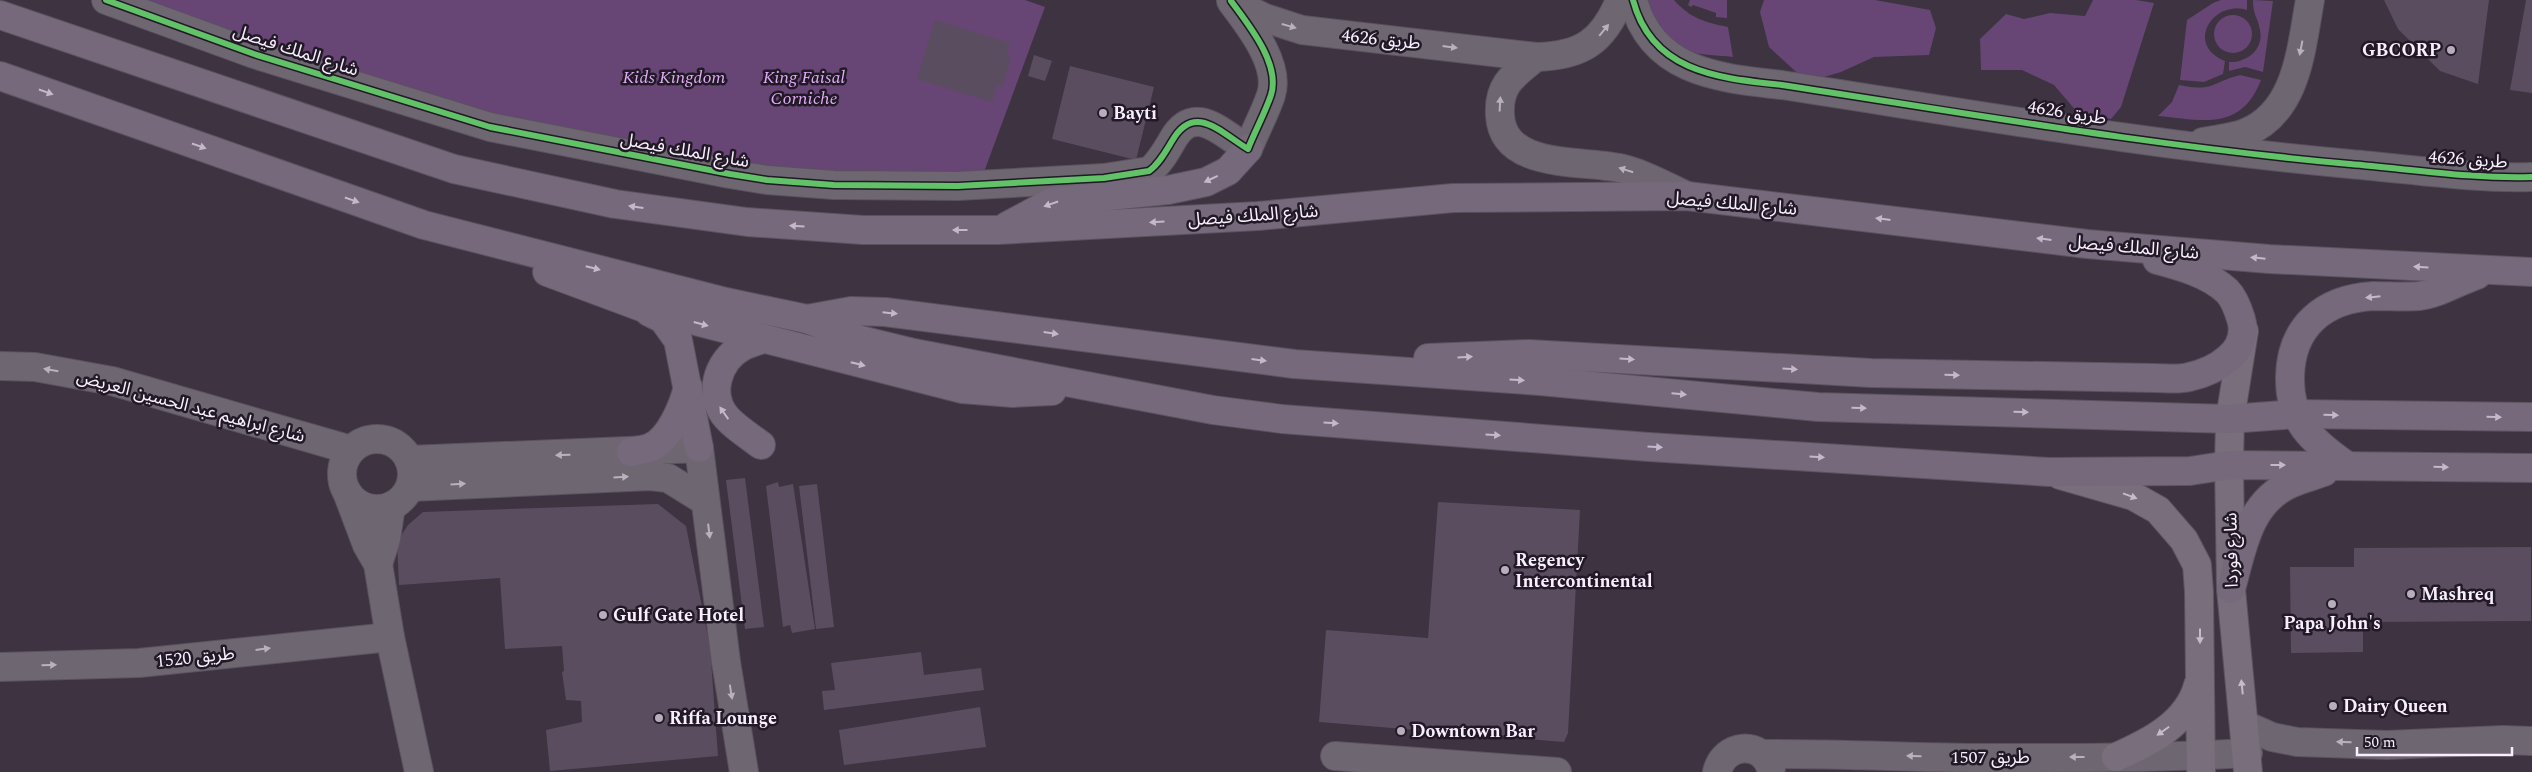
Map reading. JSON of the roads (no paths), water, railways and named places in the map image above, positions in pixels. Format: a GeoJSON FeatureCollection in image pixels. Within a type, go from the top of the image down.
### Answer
{"type":"FeatureCollection","features":[{"type":"Feature","properties":{"kind":"highway","name":"شارع الملك فيصل"},"geometry":{"type":"LineString","coordinates":[[0,15],[454,169],[615,204],[747,222],[863,230],[998,230],[1258,216],[1453,198],[1687,196],[2087,244],[2269,259],[2532,272]]}},
{"type":"Feature","properties":{"kind":"highway"},"geometry":{"type":"LineString","coordinates":[[0,76],[424,225],[644,308],[760,340],[962,389],[1013,393],[1096,389]]}},
{"type":"Feature","properties":{"kind":"highway"},"geometry":{"type":"LineString","coordinates":[[998,230],[1052,202],[1168,190],[1206,182],[1228,171],[1248,149]]}},
{"type":"Feature","properties":{"kind":"highway"},"geometry":{"type":"LineString","coordinates":[[424,225],[726,302],[807,319],[861,340],[905,351],[1096,389],[1213,410],[1282,419],[1648,447],[2049,472],[2190,471],[2229,465],[2532,468]]}},
{"type":"Feature","properties":{"kind":"highway"},"geometry":{"type":"LineString","coordinates":[[1294,364],[1529,354],[1871,373],[2188,378],[2214,369],[2230,358],[2240,344],[2244,329],[2237,306],[2227,291],[2206,276],[2171,264],[2087,244]]}},
{"type":"Feature","properties":{"kind":"highway"},"geometry":{"type":"LineString","coordinates":[[2346,465],[2318,445],[2296,414],[2290,386],[2291,360],[2299,336],[2312,319],[2332,305],[2371,296],[2421,296],[2487,271]]}},
{"type":"Feature","properties":{"kind":"highway"},"geometry":{"type":"LineString","coordinates":[[644,308],[662,319],[672,329],[678,340],[699,448]]}},
{"type":"Feature","properties":{"kind":"highway"},"geometry":{"type":"LineString","coordinates":[[807,319],[852,310],[885,312],[1294,364],[1540,381],[1818,407],[2230,420],[2296,414],[2532,417]]}},
{"type":"Feature","properties":{"kind":"highway"},"geometry":{"type":"LineString","coordinates":[[760,340],[741,347],[729,358],[720,372],[715,385],[718,404],[725,416],[761,444]]}},
{"type":"Feature","properties":{"kind":"highway"},"geometry":{"type":"LineString","coordinates":[[631,452],[653,446],[665,434],[676,420],[684,402],[688,385]]}},
{"type":"Feature","properties":{"kind":"highway"},"geometry":{"type":"LineString","coordinates":[[2231,589],[2249,524],[2261,507],[2289,484],[2346,465]]}},
{"type":"Feature","properties":{"kind":"main road","name":"شارع فوردا"},"geometry":{"type":"LineString","coordinates":[[2244,329],[2230,420],[2229,465],[2231,589],[2245,725],[2246,767]]}},
{"type":"Feature","properties":{"kind":"main road","name":"شارع فوردا"},"geometry":{"type":"LineString","coordinates":[[2049,472],[2133,496],[2158,510],[2173,524],[2189,548],[2197,565],[2200,592],[2200,764]]}},
{"type":"Feature","properties":{"kind":"main road"},"geometry":{"type":"LineString","coordinates":[[2116,757],[2141,746],[2183,715],[2194,701],[2200,679]]}},
{"type":"Feature","properties":{"kind":"street","name":"شارع الملك فيصل"},"geometry":{"type":"LineString","coordinates":[[106,0],[254,54],[490,127],[522,132],[605,151],[766,180],[872,186],[958,186],[1104,178],[1149,171],[1166,151],[1180,128],[1190,122],[1204,122],[1248,149]]}},
{"type":"Feature","properties":{"kind":"street","name":"طريق 4626"},"geometry":{"type":"LineString","coordinates":[[1230,1],[1265,18],[1302,30],[1536,57],[1573,53],[1594,42],[1610,22],[1620,0]]}},
{"type":"Feature","properties":{"kind":"street","name":"طريق 4626"},"geometry":{"type":"LineString","coordinates":[[1633,0],[1645,29],[1656,42],[1683,63],[1709,75],[2088,131],[2180,147],[2510,178],[2532,177]]}},
{"type":"Feature","properties":{"kind":"street","name":"طريق 4626"},"geometry":{"type":"LineString","coordinates":[[2180,147],[2245,133],[2270,119],[2288,93],[2296,74],[2310,0]]}},
{"type":"Feature","properties":{"kind":"street","name":"طريق 4626"},"geometry":{"type":"LineString","coordinates":[[1230,1],[1264,48],[1271,77],[1272,93],[1248,149]]}},
{"type":"Feature","properties":{"kind":"street"},"geometry":{"type":"LineString","coordinates":[[1536,57],[1510,78],[1499,98],[1500,122],[1509,141],[1532,156],[1625,169],[1687,196]]}},
{"type":"Feature","properties":{"kind":"street","name":"شارع ابراهيم عبد الحسين العريض"},"geometry":{"type":"LineString","coordinates":[[0,366],[35,367],[112,381],[352,450]]}},
{"type":"Feature","properties":{"kind":"street"},"geometry":{"type":"LineString","coordinates":[[347,492],[354,500],[371,508],[391,506],[399,501],[410,487],[412,468],[409,460],[397,445],[378,439],[359,444],[352,450],[343,466],[344,484],[367,546],[378,564],[390,637],[418,772]]}},
{"type":"Feature","properties":{"kind":"street"},"geometry":{"type":"LineString","coordinates":[[409,460],[699,448],[726,662],[744,772]]}},
{"type":"Feature","properties":{"kind":"street"},"geometry":{"type":"LineString","coordinates":[[410,487],[650,476],[668,478],[705,500]]}},
{"type":"Feature","properties":{"kind":"street"},"geometry":{"type":"LineString","coordinates":[[378,564],[386,539],[391,506]]}},
{"type":"Feature","properties":{"kind":"street","name":"طريق 1520"},"geometry":{"type":"LineString","coordinates":[[0,667],[147,662],[390,637]]}},
{"type":"Feature","properties":{"kind":"street"},"geometry":{"type":"LineString","coordinates":[[2245,725],[2272,737],[2297,742],[2387,745],[2503,740],[2532,741]]}},
{"type":"Feature","properties":{"kind":"street","name":"طريق 1507"},"geometry":{"type":"LineString","coordinates":[[1717,772],[1723,758],[1737,749],[1746,748],[1767,763],[1828,753],[1990,758],[2116,757],[2246,767]]}},
{"type":"Feature","properties":{"kind":"street"},"geometry":{"type":"LineString","coordinates":[[1335,756],[1557,772]]}},
{"type":"Feature","properties":{"kind":"place","name":"GBCORP"},"geometry":{"type":"Point","coordinates":[2451,50]}},
{"type":"Feature","properties":{"kind":"place","name":"Bayti"},"geometry":{"type":"Point","coordinates":[1103,113]}},
{"type":"Feature","properties":{"kind":"place","name":"Regency Intercontinental"},"geometry":{"type":"Point","coordinates":[1505,570]}},
{"type":"Feature","properties":{"kind":"place","name":"Mashreq"},"geometry":{"type":"Point","coordinates":[2411,594]}},
{"type":"Feature","properties":{"kind":"place","name":"Papa John's"},"geometry":{"type":"Point","coordinates":[2332,604]}},
{"type":"Feature","properties":{"kind":"place","name":"Gulf Gate Hotel"},"geometry":{"type":"Point","coordinates":[603,615]}},
{"type":"Feature","properties":{"kind":"place","name":"Dairy Queen"},"geometry":{"type":"Point","coordinates":[2333,706]}},
{"type":"Feature","properties":{"kind":"place","name":"Riffa Lounge"},"geometry":{"type":"Point","coordinates":[659,718]}},
{"type":"Feature","properties":{"kind":"place","name":"Downtown Bar"},"geometry":{"type":"Point","coordinates":[1401,731]}},
{"type":"Feature","properties":{"kind":"park label","name":"Kids Kingdom"},"geometry":{"type":"Point","coordinates":[674,77]}},
{"type":"Feature","properties":{"kind":"park label","name":"King Faisal Corniche"},"geometry":{"type":"Point","coordinates":[804,87]}}]}
